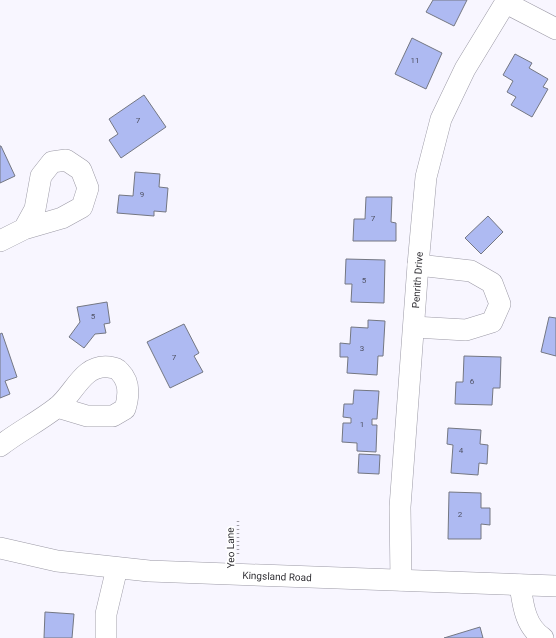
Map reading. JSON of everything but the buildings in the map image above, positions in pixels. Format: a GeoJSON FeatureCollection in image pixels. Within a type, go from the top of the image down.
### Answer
{"type":"FeatureCollection","features":[{"type":"Feature","properties":{"kind":"street"},"geometry":{"type":"LineString","coordinates":[[507,1],[556,29]]}},
{"type":"Feature","properties":{"kind":"street","name":"Penrith Drive"},"geometry":{"type":"LineString","coordinates":[[401,580],[400,507],[426,177],[440,119],[465,69],[507,1]]}},
{"type":"Feature","properties":{"kind":"street"},"geometry":{"type":"LineString","coordinates":[[0,241],[24,229]]}},
{"type":"Feature","properties":{"kind":"street"},"geometry":{"type":"LineString","coordinates":[[414,327],[466,330],[492,322],[500,304],[492,283],[471,271],[418,265]]}},
{"type":"Feature","properties":{"kind":"street"},"geometry":{"type":"LineString","coordinates":[[0,446],[15,434],[58,408]]}},
{"type":"Feature","properties":{"kind":"street","name":"Kingsland Road"},"geometry":{"type":"LineString","coordinates":[[0,548],[58,561],[149,571],[556,586]]}},
{"type":"Feature","properties":{"kind":"street"},"geometry":{"type":"LineString","coordinates":[[106,638],[106,614],[117,568]]}},
{"type":"Feature","properties":{"kind":"street"},"geometry":{"type":"LineString","coordinates":[[520,585],[523,608],[529,623],[543,638]]}},
{"type":"Feature","properties":{"kind":"path","name":"Yeo Lane"},"geometry":{"type":"LineString","coordinates":[[238,521],[239,575]]}}]}
